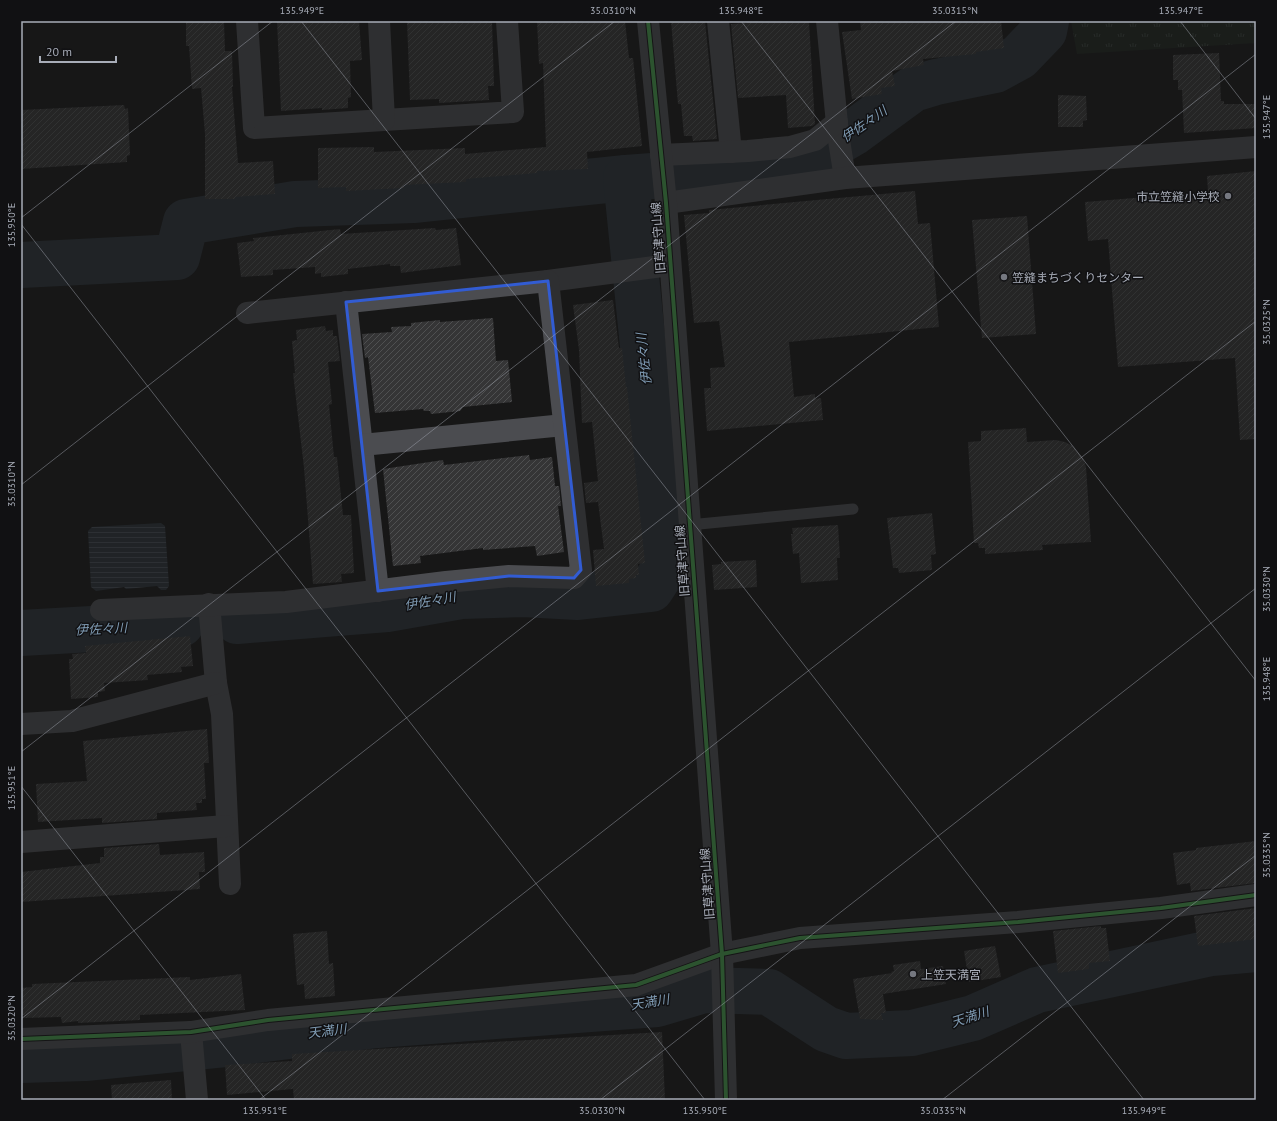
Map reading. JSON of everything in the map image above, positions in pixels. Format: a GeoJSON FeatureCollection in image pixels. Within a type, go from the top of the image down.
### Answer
{"type":"FeatureCollection","features":[{"type":"Feature","properties":{"kind":"street"},"geometry":{"type":"LineString","coordinates":[[247,21],[254,128],[513,112],[507,21]]}},
{"type":"Feature","properties":{"kind":"street"},"geometry":{"type":"LineString","coordinates":[[379,21],[384,120]]}},
{"type":"Feature","properties":{"kind":"street","name":"旧草津守山線"},"geometry":{"type":"LineString","coordinates":[[648,21],[665,196],[722,954],[726,1100]]}},
{"type":"Feature","properties":{"kind":"street"},"geometry":{"type":"LineString","coordinates":[[718,21],[731,152]]}},
{"type":"Feature","properties":{"kind":"street"},"geometry":{"type":"LineString","coordinates":[[827,21],[838,128],[844,169]]}},
{"type":"Feature","properties":{"kind":"street"},"geometry":{"type":"LineString","coordinates":[[662,160],[790,147],[815,140],[838,128]]}},
{"type":"Feature","properties":{"kind":"street"},"geometry":{"type":"LineString","coordinates":[[665,196],[844,169],[1256,147]]}},
{"type":"Feature","properties":{"kind":"street"},"geometry":{"type":"LineString","coordinates":[[247,313],[670,265]]}},
{"type":"Feature","properties":{"kind":"street"},"geometry":{"type":"LineString","coordinates":[[101,610],[209,604],[286,602],[446,582],[509,576],[574,578],[580,570],[548,280]]}},
{"type":"Feature","properties":{"kind":"street"},"geometry":{"type":"LineString","coordinates":[[346,302],[378,591]]}},
{"type":"Feature","properties":{"kind":"street"},"geometry":{"type":"LineString","coordinates":[[362,445],[564,425]]}},
{"type":"Feature","properties":{"kind":"street"},"geometry":{"type":"LineString","coordinates":[[209,604],[216,683],[222,714],[226,826],[230,884]]}},
{"type":"Feature","properties":{"kind":"street"},"geometry":{"type":"LineString","coordinates":[[21,724],[72,721],[216,683]]}},
{"type":"Feature","properties":{"kind":"street"},"geometry":{"type":"LineString","coordinates":[[21,842],[226,826]]}},
{"type":"Feature","properties":{"kind":"street"},"geometry":{"type":"LineString","coordinates":[[21,1039],[191,1032],[268,1020],[636,985],[722,954],[800,938],[1018,922],[1161,908],[1256,895]]}},
{"type":"Feature","properties":{"kind":"street"},"geometry":{"type":"LineString","coordinates":[[191,1032],[197,1100]]}},
{"type":"Feature","properties":{"kind":"lane"},"geometry":{"type":"LineString","coordinates":[[689,525],[853,510]]}},
{"type":"Feature","properties":{"kind":"highlighted area"},"geometry":{"type":"Polygon","coordinates":[[[548,281],[581,570],[574,578],[509,576],[378,591],[346,302],[548,281]]]}},
{"type":"Feature","properties":{"kind":"green space"},"geometry":{"type":"Polygon","coordinates":[[[1071,21],[1256,21],[1256,43],[1077,54],[1071,21]]]}},
{"type":"Feature","properties":{"kind":"shaded area"},"geometry":{"type":"Polygon","coordinates":[[[161,523],[165,526],[169,586],[166,590],[161,590],[157,586],[126,589],[124,587],[96,591],[91,587],[88,531],[92,527],[161,523]]]}},
{"type":"Feature","properties":{"kind":"building"},"geometry":{"type":"Polygon","coordinates":[[[186,21],[224,21],[225,51],[232,51],[232,87],[238,163],[273,161],[275,194],[235,197],[235,199],[205,199],[205,134],[201,88],[192,89],[189,46],[186,46],[186,21]]]}},
{"type":"Feature","properties":{"kind":"building"},"geometry":{"type":"Polygon","coordinates":[[[277,21],[359,21],[362,60],[350,61],[351,97],[348,98],[348,108],[281,111],[277,21]]]}},
{"type":"Feature","properties":{"kind":"building"},"geometry":{"type":"Polygon","coordinates":[[[407,21],[492,21],[494,86],[488,86],[489,100],[439,103],[439,99],[410,100],[407,21]]]}},
{"type":"Feature","properties":{"kind":"building"},"geometry":{"type":"Polygon","coordinates":[[[537,21],[625,21],[629,58],[633,58],[642,146],[587,152],[588,169],[537,171],[537,173],[466,179],[466,182],[404,185],[404,188],[346,191],[346,187],[318,188],[318,148],[374,147],[374,152],[465,148],[465,154],[546,147],[543,63],[539,64],[537,21]]]}},
{"type":"Feature","properties":{"kind":"building"},"geometry":{"type":"Polygon","coordinates":[[[671,21],[705,21],[717,139],[693,141],[692,136],[684,136],[681,104],[678,104],[671,21]]]}},
{"type":"Feature","properties":{"kind":"building"},"geometry":{"type":"Polygon","coordinates":[[[746,21],[809,21],[815,124],[812,126],[788,128],[786,95],[738,98],[731,24],[747,23],[746,21]]]}},
{"type":"Feature","properties":{"kind":"building"},"geometry":{"type":"Polygon","coordinates":[[[860,21],[1001,21],[1004,48],[976,52],[976,54],[923,59],[924,65],[892,71],[895,86],[881,88],[882,94],[852,99],[842,32],[861,30],[860,21]]]}},
{"type":"Feature","properties":{"kind":"building"},"geometry":{"type":"Polygon","coordinates":[[[1219,53],[1221,101],[1224,101],[1224,104],[1256,104],[1256,128],[1184,133],[1182,90],[1178,90],[1178,80],[1173,80],[1173,55],[1219,53]]]}},
{"type":"Feature","properties":{"kind":"building"},"geometry":{"type":"Polygon","coordinates":[[[1058,95],[1086,96],[1087,120],[1083,121],[1083,127],[1058,127],[1058,95]]]}},
{"type":"Feature","properties":{"kind":"building"},"geometry":{"type":"Polygon","coordinates":[[[124,105],[125,109],[128,108],[130,155],[127,156],[127,162],[21,169],[21,110],[124,105]]]}},
{"type":"Feature","properties":{"kind":"building"},"geometry":{"type":"Polygon","coordinates":[[[1256,171],[1256,439],[1240,440],[1235,358],[1118,367],[1108,239],[1088,241],[1085,202],[1208,192],[1207,176],[1256,171]]]}},
{"type":"Feature","properties":{"kind":"building"},"geometry":{"type":"Polygon","coordinates":[[[915,191],[918,224],[930,223],[939,327],[789,342],[794,397],[815,394],[815,399],[821,398],[823,420],[707,431],[704,388],[711,388],[710,368],[725,367],[719,321],[694,323],[684,215],[709,213],[709,210],[915,191]]]}},
{"type":"Feature","properties":{"kind":"building","name":"笠縫まちづくりセンター"},"geometry":{"type":"Polygon","coordinates":[[[1027,216],[1036,334],[982,338],[972,220],[1027,216]]]}},
{"type":"Feature","properties":{"kind":"building"},"geometry":{"type":"Polygon","coordinates":[[[435,228],[436,230],[456,228],[461,265],[401,273],[400,266],[390,266],[390,264],[348,269],[348,274],[321,277],[321,273],[315,274],[315,267],[273,270],[273,275],[241,277],[237,243],[254,241],[253,238],[340,229],[341,234],[435,228]]]}},
{"type":"Feature","properties":{"kind":"building"},"geometry":{"type":"Polygon","coordinates":[[[613,300],[619,348],[622,348],[627,387],[645,563],[638,564],[639,575],[636,575],[636,578],[629,579],[629,583],[596,586],[593,550],[604,549],[598,502],[586,503],[584,483],[598,481],[592,422],[582,423],[579,350],[573,305],[613,300]]]}},
{"type":"Feature","properties":{"kind":"building"},"geometry":{"type":"Polygon","coordinates":[[[493,318],[496,361],[508,360],[512,402],[463,407],[460,411],[431,414],[430,411],[424,411],[423,409],[375,413],[368,357],[365,358],[362,334],[392,332],[391,327],[411,326],[411,323],[440,320],[440,322],[493,318]]]}},
{"type":"Feature","properties":{"kind":"building"},"geometry":{"type":"Polygon","coordinates":[[[325,326],[326,331],[333,330],[333,336],[337,336],[340,361],[328,362],[332,404],[329,405],[334,457],[337,457],[343,515],[351,515],[354,573],[341,574],[342,582],[313,584],[304,468],[293,373],[295,373],[292,341],[297,340],[296,330],[325,326]]]}},
{"type":"Feature","properties":{"kind":"building"},"geometry":{"type":"Polygon","coordinates":[[[1026,428],[1027,442],[1056,440],[1065,442],[1073,446],[1083,458],[1086,467],[1091,542],[1042,545],[1043,550],[985,554],[985,548],[979,548],[978,543],[974,543],[968,442],[981,441],[981,431],[1026,428]]]}},
{"type":"Feature","properties":{"kind":"building"},"geometry":{"type":"Polygon","coordinates":[[[529,455],[530,460],[552,457],[555,486],[559,486],[561,506],[558,506],[564,552],[537,556],[535,546],[483,550],[483,548],[420,556],[421,563],[393,566],[383,469],[443,460],[444,465],[529,455]]]}},
{"type":"Feature","properties":{"kind":"building"},"geometry":{"type":"Polygon","coordinates":[[[932,513],[936,554],[931,555],[932,570],[899,573],[898,568],[893,568],[887,518],[932,513]]]}},
{"type":"Feature","properties":{"kind":"building"},"geometry":{"type":"Polygon","coordinates":[[[838,525],[840,558],[837,558],[838,580],[801,583],[799,553],[793,554],[791,534],[793,534],[792,528],[838,525]]]}},
{"type":"Feature","properties":{"kind":"building"},"geometry":{"type":"Polygon","coordinates":[[[756,560],[757,587],[714,590],[712,565],[721,564],[721,562],[756,560]]]}},
{"type":"Feature","properties":{"kind":"building"},"geometry":{"type":"Polygon","coordinates":[[[190,636],[193,666],[181,667],[182,672],[147,675],[148,680],[104,683],[105,691],[98,692],[98,697],[71,699],[69,659],[73,659],[72,654],[86,653],[85,646],[190,636]]]}},
{"type":"Feature","properties":{"kind":"building"},"geometry":{"type":"Polygon","coordinates":[[[207,729],[209,763],[204,763],[206,799],[202,799],[202,803],[196,803],[197,810],[157,813],[157,819],[102,823],[102,818],[38,822],[36,784],[87,781],[83,741],[207,729]]]}},
{"type":"Feature","properties":{"kind":"building"},"geometry":{"type":"Polygon","coordinates":[[[1256,841],[1256,883],[1191,891],[1190,883],[1177,885],[1173,853],[1196,850],[1196,848],[1256,841]]]}},
{"type":"Feature","properties":{"kind":"building"},"geometry":{"type":"Polygon","coordinates":[[[159,844],[160,855],[204,852],[205,872],[199,872],[200,889],[21,902],[21,872],[100,863],[100,857],[104,857],[104,848],[159,844]]]}},
{"type":"Feature","properties":{"kind":"building"},"geometry":{"type":"Polygon","coordinates":[[[1256,908],[1256,939],[1198,946],[1194,916],[1256,908]]]}},
{"type":"Feature","properties":{"kind":"building"},"geometry":{"type":"Polygon","coordinates":[[[1101,926],[1101,928],[1106,928],[1110,961],[1089,963],[1089,969],[1058,973],[1053,931],[1101,926]]]}},
{"type":"Feature","properties":{"kind":"building"},"geometry":{"type":"Polygon","coordinates":[[[327,931],[329,964],[333,963],[335,996],[305,999],[304,984],[297,985],[293,934],[327,931]]]}},
{"type":"Feature","properties":{"kind":"building"},"geometry":{"type":"Polygon","coordinates":[[[995,946],[1001,977],[969,982],[964,951],[995,946]]]}},
{"type":"Feature","properties":{"kind":"building"},"geometry":{"type":"Polygon","coordinates":[[[920,961],[921,969],[943,966],[946,984],[883,994],[886,1013],[881,1013],[883,1020],[860,1019],[853,979],[892,973],[891,972],[894,971],[893,965],[920,961]]]}},
{"type":"Feature","properties":{"kind":"building"},"geometry":{"type":"Polygon","coordinates":[[[241,974],[245,1010],[140,1015],[140,1020],[78,1023],[78,1021],[62,1023],[61,1017],[24,1018],[24,1015],[21,1015],[21,988],[32,987],[32,984],[190,977],[190,980],[241,974]]]}},
{"type":"Feature","properties":{"kind":"building"},"geometry":{"type":"Polygon","coordinates":[[[662,1032],[665,1100],[294,1100],[293,1089],[227,1095],[225,1065],[292,1061],[292,1054],[662,1032]]]}},
{"type":"Feature","properties":{"kind":"building"},"geometry":{"type":"Polygon","coordinates":[[[171,1080],[172,1100],[112,1100],[111,1085],[171,1080]]]}},
{"type":"Feature","properties":{"kind":"waterway","name":"伊佐々川"},"geometry":{"type":"LineString","coordinates":[[237,621],[387,609],[461,596],[523,594],[578,597],[651,589],[664,569],[662,533],[626,178],[772,167],[805,161],[853,133],[913,89],[936,82],[995,70],[1019,57],[1044,31],[1046,21]]}},
{"type":"Feature","properties":{"kind":"waterway"},"geometry":{"type":"LineString","coordinates":[[21,265],[177,257],[186,222],[295,204],[413,200],[626,178]]}},
{"type":"Feature","properties":{"kind":"waterway","name":"伊佐々川"},"geometry":{"type":"LineString","coordinates":[[21,633],[181,624]]}},
{"type":"Feature","properties":{"kind":"waterway","name":"天満川"},"geometry":{"type":"LineString","coordinates":[[21,1060],[85,1058],[225,1044],[377,1025],[657,1004],[704,990],[769,992],[826,1029],[846,1036],[912,1033],[973,1018],[1037,990],[1211,953],[1256,949]]}},
{"type":"Feature","properties":{"kind":"cycle path"},"geometry":{"type":"LineString","coordinates":[[648,21],[666,203],[722,954],[726,1100]]}},
{"type":"Feature","properties":{"kind":"cycle path"},"geometry":{"type":"LineString","coordinates":[[21,1039],[191,1032],[268,1020],[636,985],[722,954],[800,938],[1018,922],[1161,908],[1256,895]]}},
{"type":"Feature","properties":{"kind":"place","name":"市立笠縫小学校"},"geometry":{"type":"Point","coordinates":[1228,196]}},
{"type":"Feature","properties":{"kind":"place","name":"笠縫まちづくりセンター"},"geometry":{"type":"Point","coordinates":[1004,277]}},
{"type":"Feature","properties":{"kind":"place","name":"上笠天満宮"},"geometry":{"type":"Point","coordinates":[913,974]}}]}
